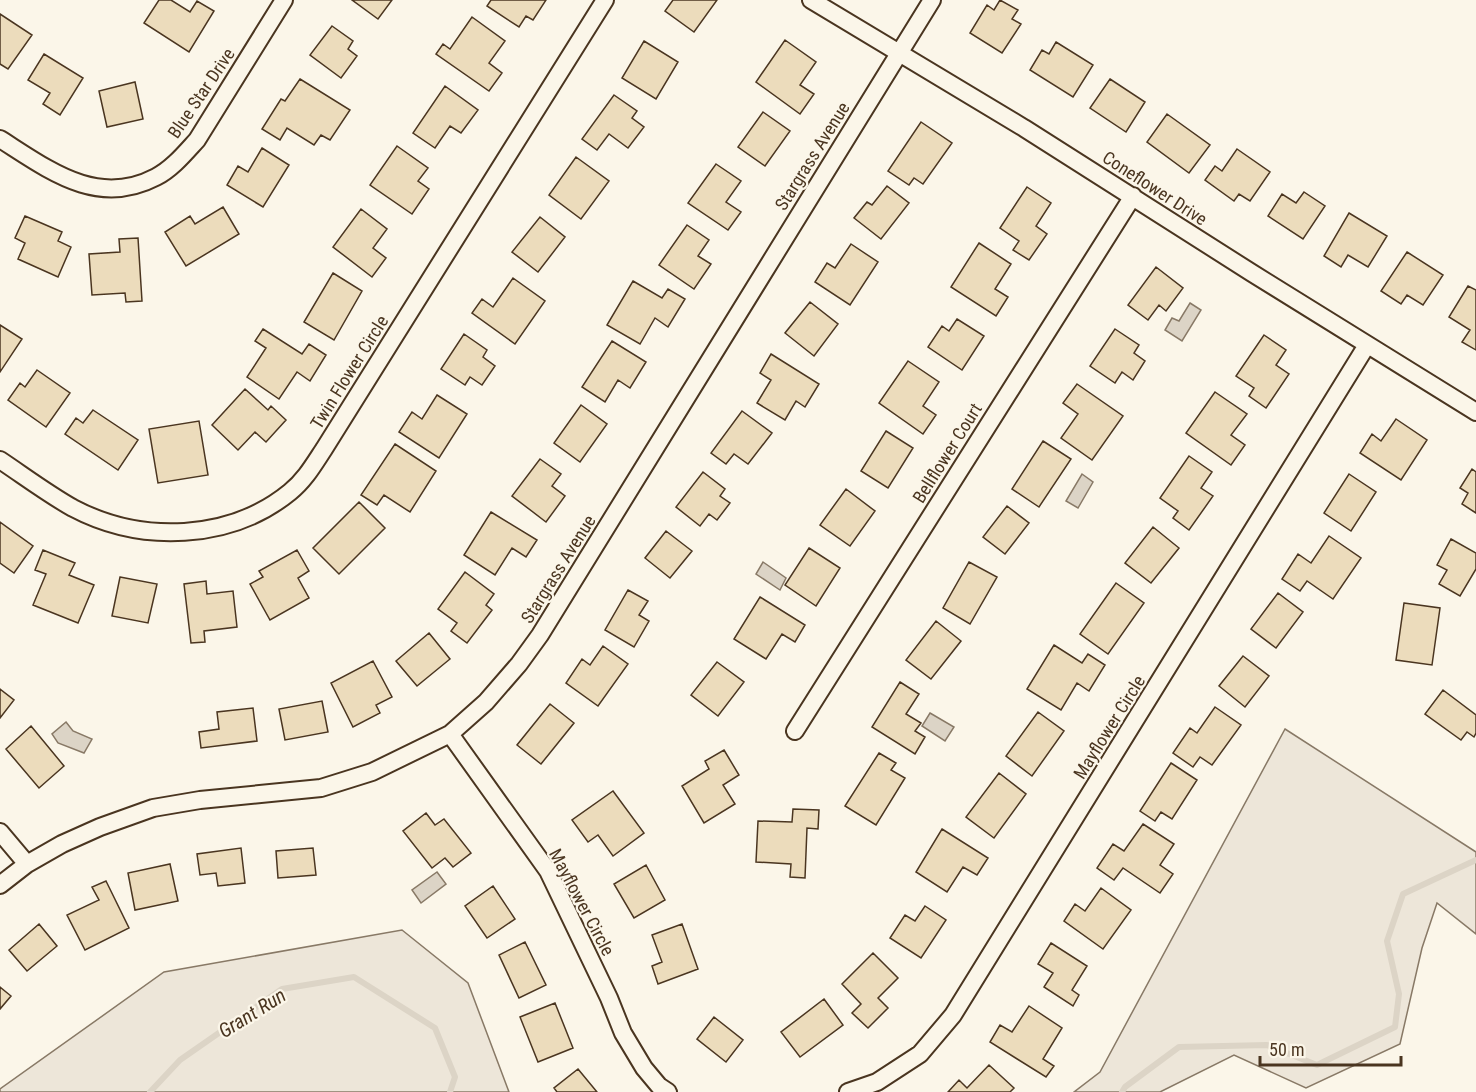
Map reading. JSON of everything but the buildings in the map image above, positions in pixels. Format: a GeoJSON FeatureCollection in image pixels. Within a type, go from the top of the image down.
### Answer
{"type":"FeatureCollection","features":[{"type":"Feature","properties":{"kind":"street","name":"Blue Star Drive"},"geometry":{"type":"LineString","coordinates":[[0,139],[78,184],[105,188],[130,187],[157,177],[197,140],[284,0]]}},
{"type":"Feature","properties":{"kind":"street","name":"Twin Flower Circle"},"geometry":{"type":"LineString","coordinates":[[0,460],[73,508],[105,521],[163,533],[216,528],[267,508],[291,491],[307,475],[324,449],[605,0]]}},
{"type":"Feature","properties":{"kind":"street","name":"Coneflower Drive"},"geometry":{"type":"LineString","coordinates":[[811,0],[1024,128],[1476,412]]}},
{"type":"Feature","properties":{"kind":"street","name":"Stargrass Avenue"},"geometry":{"type":"LineString","coordinates":[[0,885],[27,864],[62,844],[100,827],[153,808],[200,800],[321,788],[372,772],[450,734],[486,702],[519,664],[540,635],[932,0]]}},
{"type":"Feature","properties":{"kind":"street","name":"Bellflower Court"},"geometry":{"type":"LineString","coordinates":[[795,731],[1133,196]]}},
{"type":"Feature","properties":{"kind":"street","name":"Mayflower Circle"},"geometry":{"type":"LineString","coordinates":[[848,1092],[877,1082],[920,1054],[953,1016],[1367,345]]}},
{"type":"Feature","properties":{"kind":"street","name":"Mayflower Circle"},"geometry":{"type":"LineString","coordinates":[[450,734],[548,872],[623,1032],[644,1068],[659,1086],[668,1092]]}},
{"type":"Feature","properties":{"kind":"street"},"geometry":{"type":"LineString","coordinates":[[0,832],[27,864]]}},
{"type":"Feature","properties":{"kind":"shaded area"},"geometry":{"type":"Polygon","coordinates":[[[1190,303],[1201,310],[1182,341],[1165,330],[1172,318],[1179,321],[1190,303]]]}},
{"type":"Feature","properties":{"kind":"shaded area"},"geometry":{"type":"Polygon","coordinates":[[[1082,474],[1093,482],[1078,508],[1066,501],[1082,474]]]}},
{"type":"Feature","properties":{"kind":"shaded area"},"geometry":{"type":"Polygon","coordinates":[[[763,562],[786,578],[780,590],[756,574],[763,562]]]}},
{"type":"Feature","properties":{"kind":"shaded area"},"geometry":{"type":"Polygon","coordinates":[[[930,713],[954,727],[945,741],[922,726],[930,713]]]}},
{"type":"Feature","properties":{"kind":"shaded area"},"geometry":{"type":"Polygon","coordinates":[[[66,722],[73,731],[92,739],[84,753],[58,743],[52,734],[66,722]]]}},
{"type":"Feature","properties":{"kind":"shaded area"},"geometry":{"type":"Polygon","coordinates":[[[1285,729],[1476,852],[1476,934],[1437,903],[1422,948],[1400,1044],[1306,1088],[1234,1055],[1160,1092],[1074,1092],[1100,1072],[1285,729]]]}},
{"type":"Feature","properties":{"kind":"shaded area"},"geometry":{"type":"Polygon","coordinates":[[[437,872],[446,884],[421,903],[412,890],[437,872]]]}},
{"type":"Feature","properties":{"kind":"shaded area"},"geometry":{"type":"Polygon","coordinates":[[[402,930],[468,983],[509,1092],[0,1092],[0,1089],[164,972],[402,930]]]}},
{"type":"Feature","properties":{"kind":"waterway","name":"Grant Run"},"geometry":{"type":"LineString","coordinates":[[1122,1092],[1125,1087],[1179,1047],[1267,1045],[1317,1065],[1395,1027],[1399,994],[1387,941],[1403,894],[1476,860]]}},
{"type":"Feature","properties":{"kind":"waterway","name":"Grant Run"},"geometry":{"type":"LineString","coordinates":[[150,1092],[180,1060],[282,989],[354,977],[435,1028],[455,1077],[450,1092]]}}]}
